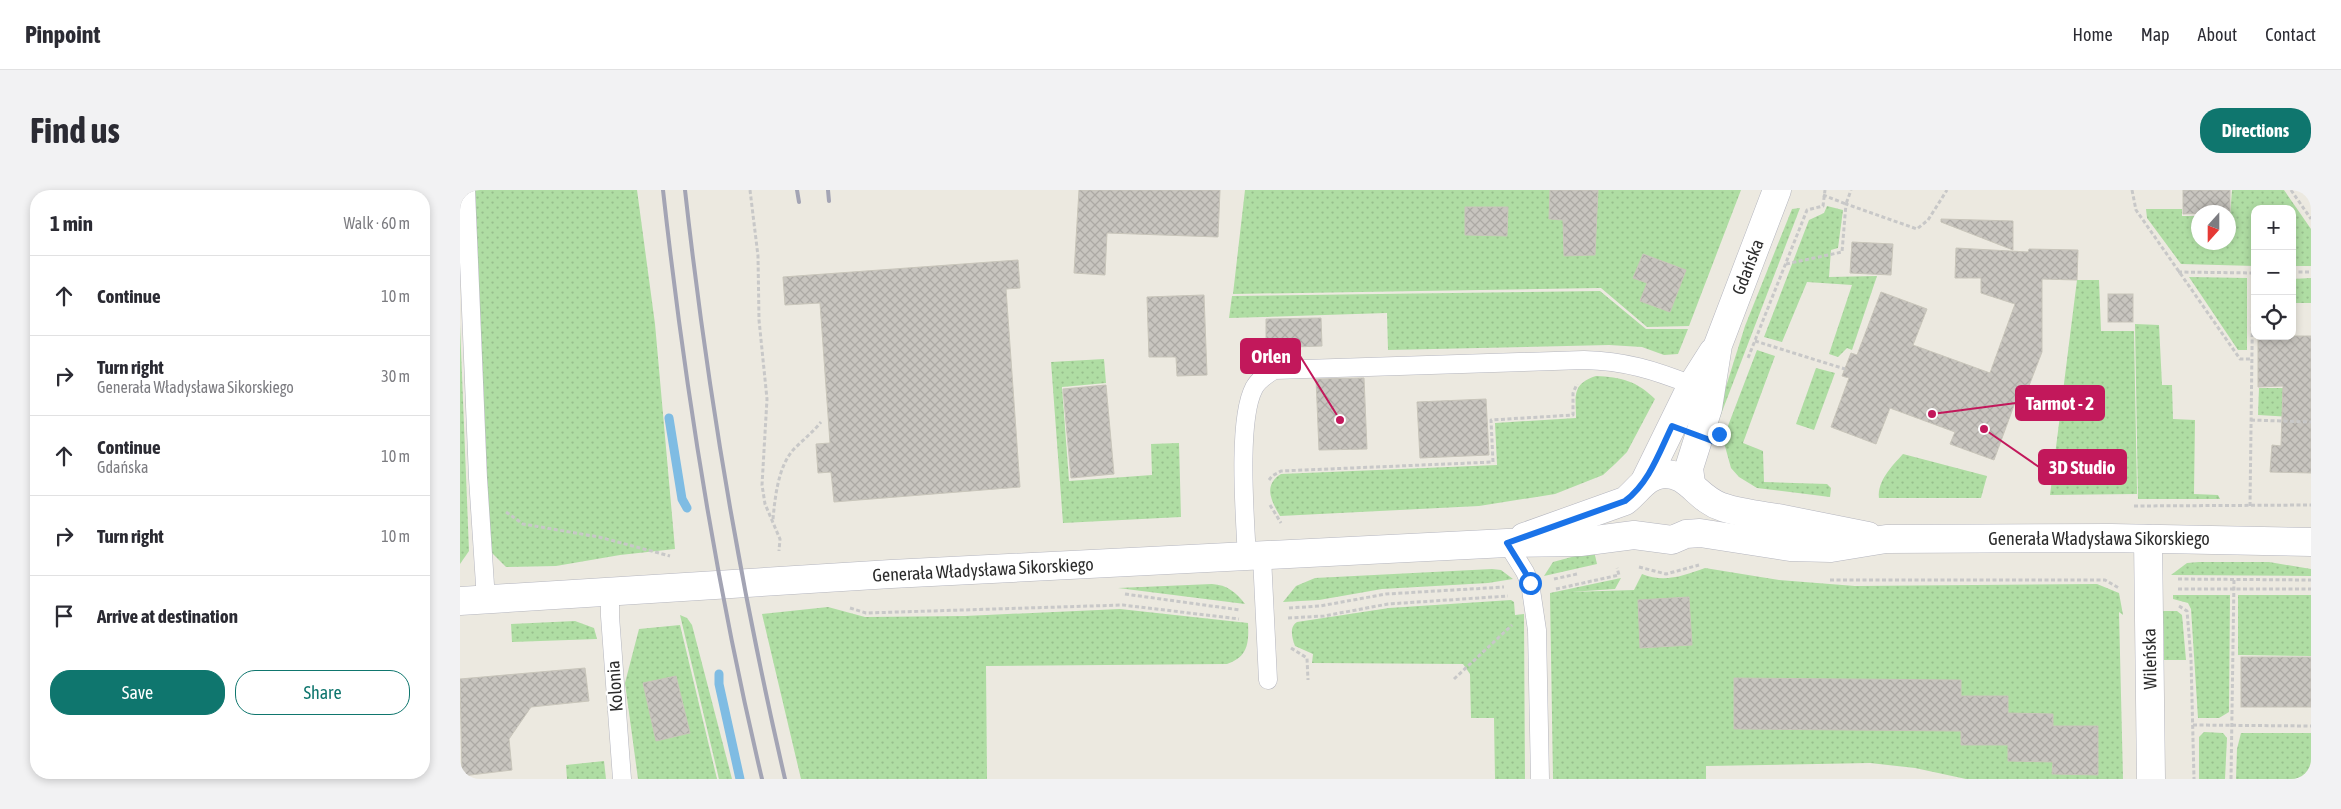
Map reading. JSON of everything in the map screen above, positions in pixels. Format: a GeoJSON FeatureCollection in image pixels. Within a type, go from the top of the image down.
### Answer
{"type":"FeatureCollection","features":[{"type":"Feature","properties":{"kind":"street","name":"Gdańska"},"geometry":{"type":"LineString","coordinates":[[1694,489],[1690,468],[1708,408],[1718,345],[1777,190]]}},
{"type":"Feature","properties":{"kind":"street","name":"Gdańska"},"geometry":{"type":"LineString","coordinates":[[1640,487],[1692,385],[1718,345]]}},
{"type":"Feature","properties":{"kind":"street","name":"Generała Władysława Sikorskiego"},"geometry":{"type":"LineString","coordinates":[[1507,543],[1614,506],[1653,476],[1667,474],[1685,479],[1694,489],[1721,507],[1886,539]]}},
{"type":"Feature","properties":{"kind":"street"},"geometry":{"type":"LineString","coordinates":[[1640,487],[1633,512],[1642,530],[1649,536]]}},
{"type":"Feature","properties":{"kind":"street"},"geometry":{"type":"LineString","coordinates":[[1686,534],[1694,526],[1699,515],[1700,504],[1694,489]]}},
{"type":"Feature","properties":{"kind":"street","name":"Generała Władysława Sikorskiego"},"geometry":{"type":"LineString","coordinates":[[473,600],[610,593],[891,574],[1507,543],[1580,542],[1634,535],[1649,536],[1664,541],[1686,534],[1716,534],[1790,548],[1831,548],[1886,539],[2148,539],[2311,542]]}},
{"type":"Feature","properties":{"kind":"street","name":"Wileńska"},"geometry":{"type":"LineString","coordinates":[[2148,539],[2151,779]]}},
{"type":"Feature","properties":{"kind":"lane"},"geometry":{"type":"LineString","coordinates":[[466,190],[478,478],[473,600]]}},
{"type":"Feature","properties":{"kind":"lane"},"geometry":{"type":"LineString","coordinates":[[1268,680],[1265,620],[1254,557],[1246,525],[1244,432],[1247,410],[1255,386],[1274,370],[1603,360],[1638,365],[1692,385]]}},
{"type":"Feature","properties":{"kind":"lane"},"geometry":{"type":"LineString","coordinates":[[1507,543],[1525,572],[1524,595],[1537,630],[1540,779]]}},
{"type":"Feature","properties":{"kind":"lane","name":"Kolonia"},"geometry":{"type":"LineString","coordinates":[[610,593],[622,779]]}},
{"type":"Feature","properties":{"kind":"path"},"geometry":{"type":"LineString","coordinates":[[750,190],[758,256],[759,320],[767,398],[762,485],[765,504],[780,539],[779,551]]}},
{"type":"Feature","properties":{"kind":"path"},"geometry":{"type":"LineString","coordinates":[[1748,360],[1807,210],[1823,206],[1825,190]]}},
{"type":"Feature","properties":{"kind":"path"},"geometry":{"type":"LineString","coordinates":[[1786,265],[1842,252],[1846,204],[1852,190]]}},
{"type":"Feature","properties":{"kind":"path"},"geometry":{"type":"LineString","coordinates":[[1823,195],[1916,229],[1928,220],[1947,190]]}},
{"type":"Feature","properties":{"kind":"path"},"geometry":{"type":"LineString","coordinates":[[2132,190],[2136,210],[2240,360],[2252,359]]}},
{"type":"Feature","properties":{"kind":"path"},"geometry":{"type":"LineString","coordinates":[[2291,190],[2311,219]]}},
{"type":"Feature","properties":{"kind":"path"},"geometry":{"type":"LineString","coordinates":[[2178,272],[2251,273]]}},
{"type":"Feature","properties":{"kind":"path"},"geometry":{"type":"LineString","coordinates":[[2296,272],[2311,272]]}},
{"type":"Feature","properties":{"kind":"path"},"geometry":{"type":"LineString","coordinates":[[2250,506],[2253,295]]}},
{"type":"Feature","properties":{"kind":"path"},"geometry":{"type":"LineString","coordinates":[[1755,342],[1845,369]]}},
{"type":"Feature","properties":{"kind":"path"},"geometry":{"type":"LineString","coordinates":[[1267,485],[1272,476],[1280,471],[1494,462],[1492,420],[1573,415],[1572,393],[1580,381]]}},
{"type":"Feature","properties":{"kind":"path"},"geometry":{"type":"LineString","coordinates":[[2251,420],[2311,422]]}},
{"type":"Feature","properties":{"kind":"path"},"geometry":{"type":"LineString","coordinates":[[772,520],[783,467],[792,450],[809,436],[821,422]]}},
{"type":"Feature","properties":{"kind":"path"},"geometry":{"type":"LineString","coordinates":[[478,478],[497,505],[523,524],[599,537],[670,557]]}},
{"type":"Feature","properties":{"kind":"path"},"geometry":{"type":"LineString","coordinates":[[1269,504],[1281,523]]}},
{"type":"Feature","properties":{"kind":"path"},"geometry":{"type":"LineString","coordinates":[[2126,506],[2311,506]]}},
{"type":"Feature","properties":{"kind":"path"},"geometry":{"type":"LineString","coordinates":[[1246,525],[1291,523]]}},
{"type":"Feature","properties":{"kind":"path"},"geometry":{"type":"LineString","coordinates":[[841,606],[866,613],[1122,605],[1234,619],[1265,620],[1324,616],[1388,604],[1524,595],[1619,574],[1616,564]]}},
{"type":"Feature","properties":{"kind":"path"},"geometry":{"type":"LineString","coordinates":[[2177,579],[2311,580]]}},
{"type":"Feature","properties":{"kind":"path"},"geometry":{"type":"LineString","coordinates":[[2231,779],[2234,579]]}},
{"type":"Feature","properties":{"kind":"path"},"geometry":{"type":"LineString","coordinates":[[1454,679],[1519,618],[1524,595]]}},
{"type":"Feature","properties":{"kind":"path"},"geometry":{"type":"LineString","coordinates":[[2174,606],[2180,606],[2187,611],[2194,779]]}},
{"type":"Feature","properties":{"kind":"path"},"geometry":{"type":"LineString","coordinates":[[1287,618],[1287,625]]}},
{"type":"Feature","properties":{"kind":"path"},"geometry":{"type":"LineString","coordinates":[[1287,639],[1291,648],[1307,658],[1308,680]]}},
{"type":"Feature","properties":{"kind":"path"},"geometry":{"type":"LineString","coordinates":[[2193,725],[2311,726]]}},
{"type":"Feature","properties":{"kind":"green space"},"geometry":{"type":"Polygon","coordinates":[[[475,190],[637,190],[655,324],[675,549],[620,555],[556,566],[506,567],[490,551],[475,190]]]}},
{"type":"Feature","properties":{"kind":"green space"},"geometry":{"type":"Polygon","coordinates":[[[1245,190],[1741,190],[1689,326],[1647,327],[1601,288],[1233,294],[1245,190]]]}},
{"type":"Feature","properties":{"kind":"green space"},"geometry":{"type":"Polygon","coordinates":[[[2232,190],[2284,190],[2294,205],[2251,205],[2251,266],[2181,264],[2147,218],[2146,209],[2182,209],[2182,216],[2191,216],[2191,250],[2236,250],[2236,205],[2231,205],[2232,190]]]}},
{"type":"Feature","properties":{"kind":"green space"},"geometry":{"type":"Polygon","coordinates":[[[1827,206],[1843,210],[1838,248],[1831,250],[1829,277],[1877,276],[1852,350],[1847,348],[1838,357],[1829,354],[1852,285],[1807,282],[1782,342],[1764,337],[1809,220],[1824,213],[1827,206]]]}},
{"type":"Feature","properties":{"kind":"green space"},"geometry":{"type":"Polygon","coordinates":[[[2296,207],[2311,229],[2311,266],[2296,266],[2296,207]]]}},
{"type":"Feature","properties":{"kind":"green space"},"geometry":{"type":"Polygon","coordinates":[[[1800,208],[1715,430],[1713,428],[1745,326],[1792,209],[1800,208]]]}},
{"type":"Feature","properties":{"kind":"green space"},"geometry":{"type":"Polygon","coordinates":[[[2189,277],[2247,278],[2247,350],[2238,350],[2189,277]]]}},
{"type":"Feature","properties":{"kind":"green space"},"geometry":{"type":"Polygon","coordinates":[[[2311,278],[2311,303],[2296,303],[2296,279],[2311,278]]]}},
{"type":"Feature","properties":{"kind":"green space"},"geometry":{"type":"Polygon","coordinates":[[[2077,280],[2099,280],[2101,331],[2134,331],[2137,494],[2050,495],[2077,280]]]}},
{"type":"Feature","properties":{"kind":"green space"},"geometry":{"type":"Polygon","coordinates":[[[1600,291],[1646,329],[1688,329],[1678,354],[1664,355],[1642,347],[1609,345],[1388,350],[1387,313],[1229,318],[1232,296],[1600,291]]]}},
{"type":"Feature","properties":{"kind":"green space"},"geometry":{"type":"Polygon","coordinates":[[[2135,324],[2159,325],[2162,385],[2172,385],[2173,419],[2195,420],[2194,494],[2218,495],[2220,499],[2138,499],[2135,324]]]}},
{"type":"Feature","properties":{"kind":"green space"},"geometry":{"type":"Polygon","coordinates":[[[460,325],[469,551],[460,564],[460,325]]]}},
{"type":"Feature","properties":{"kind":"green space"},"geometry":{"type":"Polygon","coordinates":[[[1757,350],[1775,356],[1743,443],[1763,451],[1764,482],[1827,484],[1831,488],[1830,497],[1757,488],[1739,477],[1731,468],[1723,439],[1757,350]]]}},
{"type":"Feature","properties":{"kind":"green space"},"geometry":{"type":"Polygon","coordinates":[[[1104,359],[1106,383],[1062,387],[1069,481],[1152,475],[1151,444],[1179,443],[1181,517],[1063,523],[1051,362],[1104,359]]]}},
{"type":"Feature","properties":{"kind":"green space"},"geometry":{"type":"Polygon","coordinates":[[[1816,368],[1835,373],[1814,430],[1796,424],[1816,368]]]}},
{"type":"Feature","properties":{"kind":"green space"},"geometry":{"type":"Polygon","coordinates":[[[1596,376],[1613,377],[1628,381],[1642,388],[1655,399],[1627,452],[1603,475],[1555,494],[1479,506],[1280,516],[1274,505],[1270,488],[1275,478],[1281,474],[1497,465],[1495,423],[1576,418],[1576,398],[1579,387],[1588,379],[1596,376]]]}},
{"type":"Feature","properties":{"kind":"green space"},"geometry":{"type":"Polygon","coordinates":[[[2259,388],[2297,388],[2311,418],[2258,415],[2259,388]]]}},
{"type":"Feature","properties":{"kind":"green space"},"geometry":{"type":"Polygon","coordinates":[[[1903,454],[1987,476],[1981,498],[1879,498],[1880,486],[1883,480],[1903,454]]]}},
{"type":"Feature","properties":{"kind":"green space"},"geometry":{"type":"Polygon","coordinates":[[[1594,551],[1597,564],[1544,576],[1553,562],[1594,551]]]}},
{"type":"Feature","properties":{"kind":"green space"},"geometry":{"type":"Polygon","coordinates":[[[2269,562],[2311,569],[2311,576],[2171,575],[2187,563],[2269,562]]]}},
{"type":"Feature","properties":{"kind":"green space"},"geometry":{"type":"Polygon","coordinates":[[[1705,568],[1779,580],[1855,586],[2097,584],[2119,593],[2123,615],[2119,612],[2123,779],[1966,779],[1915,768],[1870,763],[1706,766],[1706,779],[1553,779],[1550,593],[1621,578],[1615,589],[1570,592],[1634,590],[1642,574],[1650,577],[1666,578],[1681,576],[1705,568]]]}},
{"type":"Feature","properties":{"kind":"green space"},"geometry":{"type":"Polygon","coordinates":[[[1501,570],[1513,579],[1488,583],[1382,589],[1319,600],[1283,602],[1296,586],[1315,578],[1501,570]]]}},
{"type":"Feature","properties":{"kind":"green space"},"geometry":{"type":"Polygon","coordinates":[[[1212,584],[1231,590],[1245,604],[1118,588],[1212,584]]]}},
{"type":"Feature","properties":{"kind":"green space"},"geometry":{"type":"Polygon","coordinates":[[[2173,595],[2230,595],[2229,712],[2219,718],[2198,718],[2191,609],[2188,603],[2173,599],[2173,595]]]}},
{"type":"Feature","properties":{"kind":"green space"},"geometry":{"type":"Polygon","coordinates":[[[2238,595],[2311,595],[2311,656],[2238,655],[2238,595]]]}},
{"type":"Feature","properties":{"kind":"green space"},"geometry":{"type":"Polygon","coordinates":[[[1511,600],[1514,602],[1515,615],[1524,614],[1525,779],[1495,779],[1494,718],[1471,718],[1470,674],[1463,664],[1312,663],[1313,654],[1295,646],[1292,636],[1294,624],[1297,622],[1389,608],[1511,600]]]}},
{"type":"Feature","properties":{"kind":"green space"},"geometry":{"type":"Polygon","coordinates":[[[828,607],[865,617],[965,616],[1120,609],[1248,623],[1248,637],[1243,653],[1227,664],[986,666],[987,779],[801,779],[762,614],[828,607]]]}},
{"type":"Feature","properties":{"kind":"green space"},"geometry":{"type":"Polygon","coordinates":[[[2163,611],[2177,611],[2182,615],[2186,660],[2164,660],[2163,611]]]}},
{"type":"Feature","properties":{"kind":"green space"},"geometry":{"type":"Polygon","coordinates":[[[680,615],[687,618],[692,625],[732,779],[719,779],[680,615]]]}},
{"type":"Feature","properties":{"kind":"green space"},"geometry":{"type":"Polygon","coordinates":[[[575,621],[594,628],[597,639],[512,642],[511,624],[575,621]]]}},
{"type":"Feature","properties":{"kind":"green space"},"geometry":{"type":"Polygon","coordinates":[[[680,625],[717,779],[638,779],[625,683],[639,629],[680,625]]]}},
{"type":"Feature","properties":{"kind":"green space"},"geometry":{"type":"Polygon","coordinates":[[[2204,732],[2223,733],[2227,738],[2225,779],[2199,779],[2199,737],[2204,732]]]}},
{"type":"Feature","properties":{"kind":"green space"},"geometry":{"type":"Polygon","coordinates":[[[2241,733],[2311,733],[2311,779],[2236,779],[2237,749],[2241,733]]]}},
{"type":"Feature","properties":{"kind":"green space"},"geometry":{"type":"Polygon","coordinates":[[[604,761],[606,779],[567,779],[566,765],[604,761]]]}},
{"type":"Feature","properties":{"kind":"building"},"geometry":{"type":"Polygon","coordinates":[[[1079,190],[1220,190],[1218,237],[1107,233],[1105,275],[1074,273],[1079,190]]]}},
{"type":"Feature","properties":{"kind":"building"},"geometry":{"type":"Polygon","coordinates":[[[1550,190],[1598,190],[1595,255],[1564,256],[1563,220],[1549,219],[1550,190]]]}},
{"type":"Feature","properties":{"kind":"building"},"geometry":{"type":"Polygon","coordinates":[[[2183,190],[2230,190],[2230,205],[2191,205],[2191,214],[2183,214],[2183,190]]]}},
{"type":"Feature","properties":{"kind":"building"},"geometry":{"type":"Polygon","coordinates":[[[1465,207],[1508,207],[1507,236],[1465,235],[1465,207]]]}},
{"type":"Feature","properties":{"kind":"building"},"geometry":{"type":"Polygon","coordinates":[[[1941,219],[2013,221],[2013,250],[1941,222],[1941,219]]]}},
{"type":"Feature","properties":{"kind":"building"},"geometry":{"type":"Polygon","coordinates":[[[1852,242],[1893,244],[1891,275],[1850,273],[1852,242]]]}},
{"type":"Feature","properties":{"kind":"building"},"geometry":{"type":"Polygon","coordinates":[[[1956,248],[2028,252],[2029,249],[2078,250],[2077,280],[2042,279],[2042,352],[2027,391],[2020,389],[1994,460],[1950,444],[1955,432],[1890,408],[1876,444],[1831,427],[1849,378],[1842,376],[1851,353],[1857,355],[1881,292],[1927,309],[1913,345],[1990,373],[2015,304],[1981,293],[1981,278],[1955,278],[1956,248]]]}},
{"type":"Feature","properties":{"kind":"building"},"geometry":{"type":"Polygon","coordinates":[[[1643,254],[1686,270],[1670,312],[1640,301],[1647,283],[1633,278],[1643,254]]]}},
{"type":"Feature","properties":{"kind":"building"},"geometry":{"type":"Polygon","coordinates":[[[1018,260],[1020,288],[1006,289],[1020,487],[834,502],[831,472],[818,473],[816,444],[830,443],[820,303],[785,305],[783,277],[1018,260]]]}},
{"type":"Feature","properties":{"kind":"building"},"geometry":{"type":"Polygon","coordinates":[[[2108,294],[2133,294],[2133,322],[2108,322],[2108,294]]]}},
{"type":"Feature","properties":{"kind":"building"},"geometry":{"type":"Polygon","coordinates":[[[1204,295],[1207,375],[1177,376],[1176,357],[1149,357],[1147,297],[1204,295]]]}},
{"type":"Feature","properties":{"kind":"building"},"geometry":{"type":"Polygon","coordinates":[[[1321,318],[1322,346],[1266,348],[1266,319],[1321,318]]]}},
{"type":"Feature","properties":{"kind":"building"},"geometry":{"type":"Polygon","coordinates":[[[2296,336],[2311,336],[2311,473],[2270,472],[2272,445],[2281,446],[2283,386],[2258,387],[2258,340],[2296,340],[2296,336]]]}},
{"type":"Feature","properties":{"kind":"building"},"geometry":{"type":"Polygon","coordinates":[[[1364,378],[1367,449],[1319,450],[1316,379],[1364,378]]]}},
{"type":"Feature","properties":{"kind":"building"},"geometry":{"type":"Polygon","coordinates":[[[1106,385],[1114,474],[1071,478],[1063,389],[1106,385]]]}},
{"type":"Feature","properties":{"kind":"building"},"geometry":{"type":"Polygon","coordinates":[[[1486,399],[1489,455],[1420,458],[1417,402],[1486,399]]]}},
{"type":"Feature","properties":{"kind":"building"},"geometry":{"type":"Polygon","coordinates":[[[1689,597],[1692,645],[1640,648],[1638,600],[1689,597]]]}},
{"type":"Feature","properties":{"kind":"building"},"geometry":{"type":"Polygon","coordinates":[[[2241,657],[2311,657],[2311,707],[2241,707],[2241,657]]]}},
{"type":"Feature","properties":{"kind":"building"},"geometry":{"type":"Polygon","coordinates":[[[585,668],[589,701],[531,707],[509,739],[512,770],[462,776],[460,679],[585,668]]]}},
{"type":"Feature","properties":{"kind":"building"},"geometry":{"type":"Polygon","coordinates":[[[676,676],[690,733],[656,741],[643,683],[676,676]]]}},
{"type":"Feature","properties":{"kind":"building"},"geometry":{"type":"Polygon","coordinates":[[[1734,678],[1961,680],[1961,696],[2008,696],[2008,713],[2053,714],[2053,726],[2098,726],[2098,775],[2052,774],[2053,762],[2008,761],[2008,745],[1961,745],[1961,731],[1734,729],[1734,678]]]}},
{"type":"Feature","properties":{"kind":"waterway"},"geometry":{"type":"LineString","coordinates":[[669,418],[682,499],[687,508]]}},
{"type":"Feature","properties":{"kind":"waterway"},"geometry":{"type":"LineString","coordinates":[[719,674],[719,684],[740,779]]}},
{"type":"Feature","properties":{"kind":"railway"},"geometry":{"type":"LineString","coordinates":[[663,190],[681,338],[716,560],[745,706],[762,779]]}},
{"type":"Feature","properties":{"kind":"railway"},"geometry":{"type":"LineString","coordinates":[[685,190],[714,412],[726,486],[753,633],[785,779]]}},
{"type":"Feature","properties":{"kind":"railway"},"geometry":{"type":"LineString","coordinates":[[797,190],[799,202]]}},
{"type":"Feature","properties":{"kind":"railway"},"geometry":{"type":"LineString","coordinates":[[828,190],[829,201]]}},
{"type":"Feature","properties":{"kind":"place","name":"Tarmot - 2"},"geometry":{"type":"Point","coordinates":[1932,414]}},
{"type":"Feature","properties":{"kind":"place","name":"Orlen"},"geometry":{"type":"Point","coordinates":[1340,420]}},
{"type":"Feature","properties":{"kind":"place","name":"3D Studio"},"geometry":{"type":"Point","coordinates":[1984,429]}},
{"type":"Feature","properties":{"kind":"route"},"geometry":{"type":"LineString","coordinates":[[1530,583],[1507,543],[1625,501],[1636,493],[1645,481],[1672,426],[1718,443],[1719,434]]}}]}
